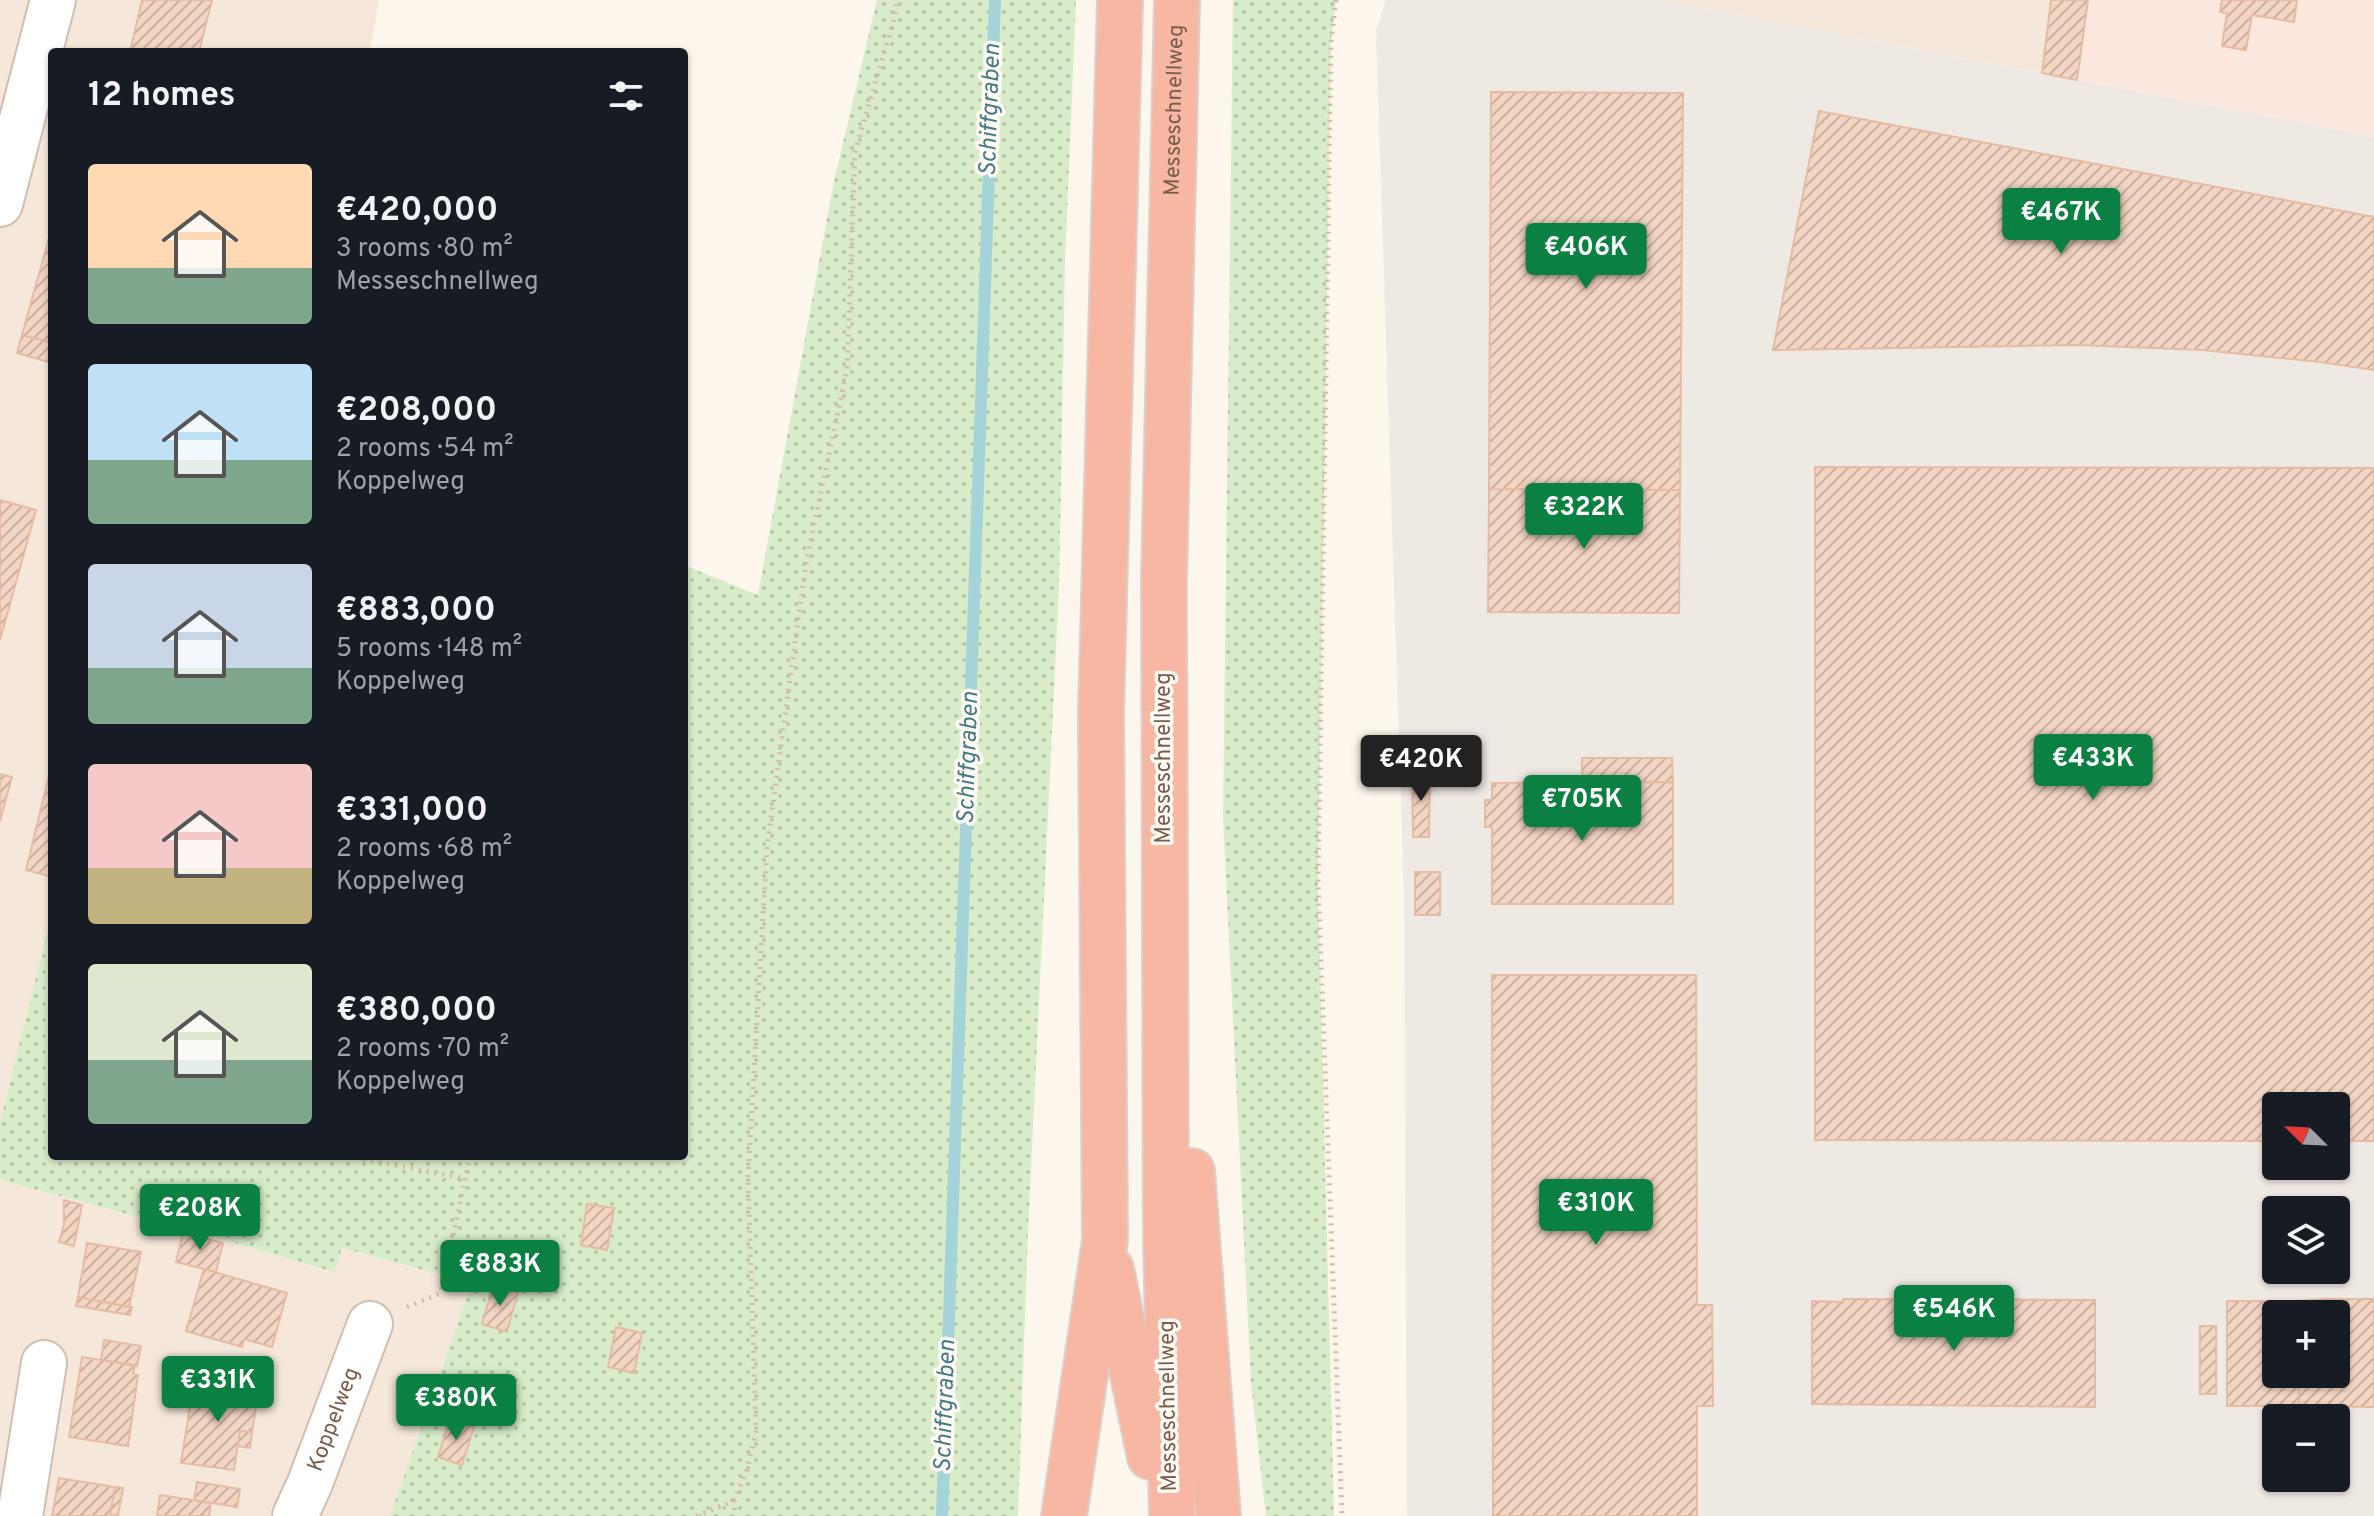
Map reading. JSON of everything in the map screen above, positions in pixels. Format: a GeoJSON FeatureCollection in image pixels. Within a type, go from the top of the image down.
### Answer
{"type":"FeatureCollection","features":[{"type":"Feature","properties":{"kind":"highway"},"geometry":{"type":"LineString","coordinates":[[1064,1516],[1105,1240],[1101,712],[1120,0]]}},
{"type":"Feature","properties":{"kind":"highway","name":"Messeschnellweg"},"geometry":{"type":"LineString","coordinates":[[1172,1516],[1165,1219],[1164,581],[1177,0]]}},
{"type":"Feature","properties":{"kind":"highway"},"geometry":{"type":"LineString","coordinates":[[1164,805],[1218,1516]]}},
{"type":"Feature","properties":{"kind":"highway"},"geometry":{"type":"LineString","coordinates":[[1105,1240],[1163,1516]]}},
{"type":"Feature","properties":{"kind":"street"},"geometry":{"type":"LineString","coordinates":[[2,187],[53,0]]}},
{"type":"Feature","properties":{"kind":"street","name":"Koppelweg"},"geometry":{"type":"LineString","coordinates":[[295,1516],[370,1324]]}},
{"type":"Feature","properties":{"kind":"street"},"geometry":{"type":"LineString","coordinates":[[20,1516],[44,1363]]}},
{"type":"Feature","properties":{"kind":"path"},"geometry":{"type":"LineString","coordinates":[[735,1516],[734,1501],[747,1470],[756,1432],[748,1177],[767,847],[806,563],[847,369],[855,152],[897,0]]}},
{"type":"Feature","properties":{"kind":"path"},"geometry":{"type":"LineString","coordinates":[[1336,0],[1331,42],[1318,884],[1342,1516]]}},
{"type":"Feature","properties":{"kind":"path"},"geometry":{"type":"LineString","coordinates":[[369,1160],[466,1179]]}},
{"type":"Feature","properties":{"kind":"path"},"geometry":{"type":"LineString","coordinates":[[370,1324],[441,1293],[469,1160]]}},
{"type":"Feature","properties":{"kind":"path"},"geometry":{"type":"LineString","coordinates":[[696,1516],[734,1501]]}},
{"type":"Feature","properties":{"kind":"shaded area"},"geometry":{"type":"Polygon","coordinates":[[[0,0],[379,0],[371,48],[48,48],[48,928],[0,1123],[0,0]]]}},
{"type":"Feature","properties":{"kind":"shaded area"},"geometry":{"type":"Polygon","coordinates":[[[1386,0],[1661,0],[2374,137],[2374,1516],[1407,1516],[1404,892],[1376,31],[1386,0]]]}},
{"type":"Feature","properties":{"kind":"shaded area"},"geometry":{"type":"Polygon","coordinates":[[[1661,0],[2051,0],[2042,73],[1661,0]]]}},
{"type":"Feature","properties":{"kind":"shaded area"},"geometry":{"type":"Polygon","coordinates":[[[2051,0],[2374,0],[2374,137],[2042,73],[2051,0]]]}},
{"type":"Feature","properties":{"kind":"shaded area"},"geometry":{"type":"Polygon","coordinates":[[[0,1180],[333,1272],[341,1248],[472,1283],[390,1516],[0,1516],[0,1180]]]}},
{"type":"Feature","properties":{"kind":"green space"},"geometry":{"type":"Polygon","coordinates":[[[877,0],[1076,0],[1065,260],[1059,586],[1028,1231],[1018,1516],[390,1516],[472,1283],[342,1248],[334,1272],[0,1180],[0,1123],[48,928],[48,1160],[688,1160],[688,567],[758,595],[834,181],[877,0]]]}},
{"type":"Feature","properties":{"kind":"green space"},"geometry":{"type":"Polygon","coordinates":[[[1233,0],[1336,0],[1331,42],[1318,884],[1334,1516],[1266,1516],[1251,1383],[1223,818],[1233,0]]]}},
{"type":"Feature","properties":{"kind":"building"},"geometry":{"type":"Polygon","coordinates":[[[142,0],[212,0],[200,48],[131,48],[142,0]]]}},
{"type":"Feature","properties":{"kind":"building"},"geometry":{"type":"Polygon","coordinates":[[[2051,0],[2088,0],[2077,80],[2042,73],[2051,0]]]}},
{"type":"Feature","properties":{"kind":"building"},"geometry":{"type":"Polygon","coordinates":[[[2222,0],[2297,0],[2294,22],[2252,15],[2246,50],[2222,46],[2227,13],[2220,12],[2222,0]]]}},
{"type":"Feature","properties":{"kind":"building"},"geometry":{"type":"Polygon","coordinates":[[[1491,92],[1683,93],[1680,490],[1489,489],[1491,92]]]}},
{"type":"Feature","properties":{"kind":"building"},"geometry":{"type":"Polygon","coordinates":[[[1819,111],[2374,217],[2374,370],[2202,350],[2078,345],[1773,350],[1819,111]]]}},
{"type":"Feature","properties":{"kind":"building"},"geometry":{"type":"Polygon","coordinates":[[[48,242],[48,342],[22,335],[48,242]]]}},
{"type":"Feature","properties":{"kind":"building"},"geometry":{"type":"Polygon","coordinates":[[[22,335],[48,342],[48,362],[17,353],[22,335]]]}},
{"type":"Feature","properties":{"kind":"building"},"geometry":{"type":"Polygon","coordinates":[[[1815,467],[2374,468],[2374,1141],[2350,1141],[2350,1092],[2262,1092],[2262,1141],[1815,1140],[1815,467]]]}},
{"type":"Feature","properties":{"kind":"building"},"geometry":{"type":"Polygon","coordinates":[[[1489,489],[1680,490],[1679,613],[1488,612],[1489,489]]]}},
{"type":"Feature","properties":{"kind":"building"},"geometry":{"type":"Polygon","coordinates":[[[0,500],[36,510],[0,640],[0,500]]]}},
{"type":"Feature","properties":{"kind":"building"},"geometry":{"type":"Polygon","coordinates":[[[1582,758],[1672,758],[1673,782],[1582,782],[1582,758]]]}},
{"type":"Feature","properties":{"kind":"building"},"geometry":{"type":"Polygon","coordinates":[[[1412,770],[1430,771],[1429,837],[1413,837],[1412,770]]]}},
{"type":"Feature","properties":{"kind":"building"},"geometry":{"type":"Polygon","coordinates":[[[0,774],[12,777],[0,821],[0,774]]]}},
{"type":"Feature","properties":{"kind":"building"},"geometry":{"type":"Polygon","coordinates":[[[48,779],[48,876],[26,870],[48,779]]]}},
{"type":"Feature","properties":{"kind":"building"},"geometry":{"type":"Polygon","coordinates":[[[1673,782],[1673,904],[1492,904],[1492,827],[1485,827],[1485,800],[1492,800],[1492,783],[1673,782]]]}},
{"type":"Feature","properties":{"kind":"building"},"geometry":{"type":"Polygon","coordinates":[[[1415,872],[1440,872],[1440,915],[1415,915],[1415,872]]]}},
{"type":"Feature","properties":{"kind":"building"},"geometry":{"type":"Polygon","coordinates":[[[1492,975],[1696,975],[1697,1305],[1712,1305],[1713,1406],[1697,1406],[1697,1516],[1493,1516],[1492,975]]]}},
{"type":"Feature","properties":{"kind":"building"},"geometry":{"type":"Polygon","coordinates":[[[64,1200],[82,1205],[74,1246],[59,1242],[64,1225],[64,1200]]]}},
{"type":"Feature","properties":{"kind":"building"},"geometry":{"type":"Polygon","coordinates":[[[587,1204],[614,1208],[607,1250],[581,1245],[587,1204]]]}},
{"type":"Feature","properties":{"kind":"building"},"geometry":{"type":"Polygon","coordinates":[[[183,1233],[223,1243],[216,1272],[176,1262],[183,1233]]]}},
{"type":"Feature","properties":{"kind":"building"},"geometry":{"type":"Polygon","coordinates":[[[87,1243],[141,1252],[129,1307],[78,1297],[87,1243]]]}},
{"type":"Feature","properties":{"kind":"building"},"geometry":{"type":"Polygon","coordinates":[[[204,1269],[287,1293],[272,1347],[244,1339],[242,1347],[186,1331],[204,1269]]]}},
{"type":"Feature","properties":{"kind":"building"},"geometry":{"type":"Polygon","coordinates":[[[493,1285],[518,1292],[507,1332],[482,1324],[493,1285]]]}},
{"type":"Feature","properties":{"kind":"building"},"geometry":{"type":"Polygon","coordinates":[[[78,1297],[132,1307],[130,1315],[76,1306],[78,1297]]]}},
{"type":"Feature","properties":{"kind":"building"},"geometry":{"type":"Polygon","coordinates":[[[1843,1299],[2095,1300],[2095,1407],[1812,1404],[1812,1301],[1843,1302],[1843,1299]]]}},
{"type":"Feature","properties":{"kind":"building"},"geometry":{"type":"Polygon","coordinates":[[[2374,1299],[2374,1407],[2299,1404],[2299,1388],[2350,1388],[2350,1300],[2312,1300],[2374,1299]]]}},
{"type":"Feature","properties":{"kind":"building"},"geometry":{"type":"Polygon","coordinates":[[[2227,1301],[2262,1301],[2262,1388],[2299,1388],[2299,1404],[2227,1406],[2227,1301]]]}},
{"type":"Feature","properties":{"kind":"building"},"geometry":{"type":"Polygon","coordinates":[[[2200,1326],[2216,1326],[2216,1394],[2200,1394],[2200,1326]]]}},
{"type":"Feature","properties":{"kind":"building"},"geometry":{"type":"Polygon","coordinates":[[[616,1327],[642,1333],[634,1373],[608,1367],[616,1327]]]}},
{"type":"Feature","properties":{"kind":"building"},"geometry":{"type":"Polygon","coordinates":[[[104,1340],[141,1346],[137,1366],[101,1360],[104,1340]]]}},
{"type":"Feature","properties":{"kind":"building"},"geometry":{"type":"Polygon","coordinates":[[[82,1357],[135,1365],[133,1374],[138,1375],[128,1446],[69,1437],[82,1357]]]}},
{"type":"Feature","properties":{"kind":"building"},"geometry":{"type":"Polygon","coordinates":[[[222,1358],[264,1364],[261,1384],[219,1378],[222,1358]]]}},
{"type":"Feature","properties":{"kind":"building"},"geometry":{"type":"Polygon","coordinates":[[[194,1380],[259,1390],[252,1432],[240,1431],[234,1470],[181,1463],[194,1380]]]}},
{"type":"Feature","properties":{"kind":"building"},"geometry":{"type":"Polygon","coordinates":[[[450,1419],[474,1427],[462,1465],[438,1457],[450,1419]]]}},
{"type":"Feature","properties":{"kind":"building"},"geometry":{"type":"Polygon","coordinates":[[[240,1431],[252,1432],[250,1448],[238,1446],[240,1431]]]}},
{"type":"Feature","properties":{"kind":"building"},"geometry":{"type":"Polygon","coordinates":[[[59,1478],[115,1487],[110,1516],[52,1516],[59,1478]]]}},
{"type":"Feature","properties":{"kind":"building"},"geometry":{"type":"Polygon","coordinates":[[[197,1482],[240,1489],[237,1507],[194,1500],[197,1482]]]}},
{"type":"Feature","properties":{"kind":"building"},"geometry":{"type":"Polygon","coordinates":[[[115,1487],[123,1488],[118,1516],[110,1516],[115,1487]]]}},
{"type":"Feature","properties":{"kind":"building"},"geometry":{"type":"Polygon","coordinates":[[[160,1495],[211,1503],[209,1516],[157,1516],[160,1495]]]}},
{"type":"Feature","properties":{"kind":"waterway","name":"Schiffgraben"},"geometry":{"type":"LineString","coordinates":[[942,1516],[995,0]]}}]}
